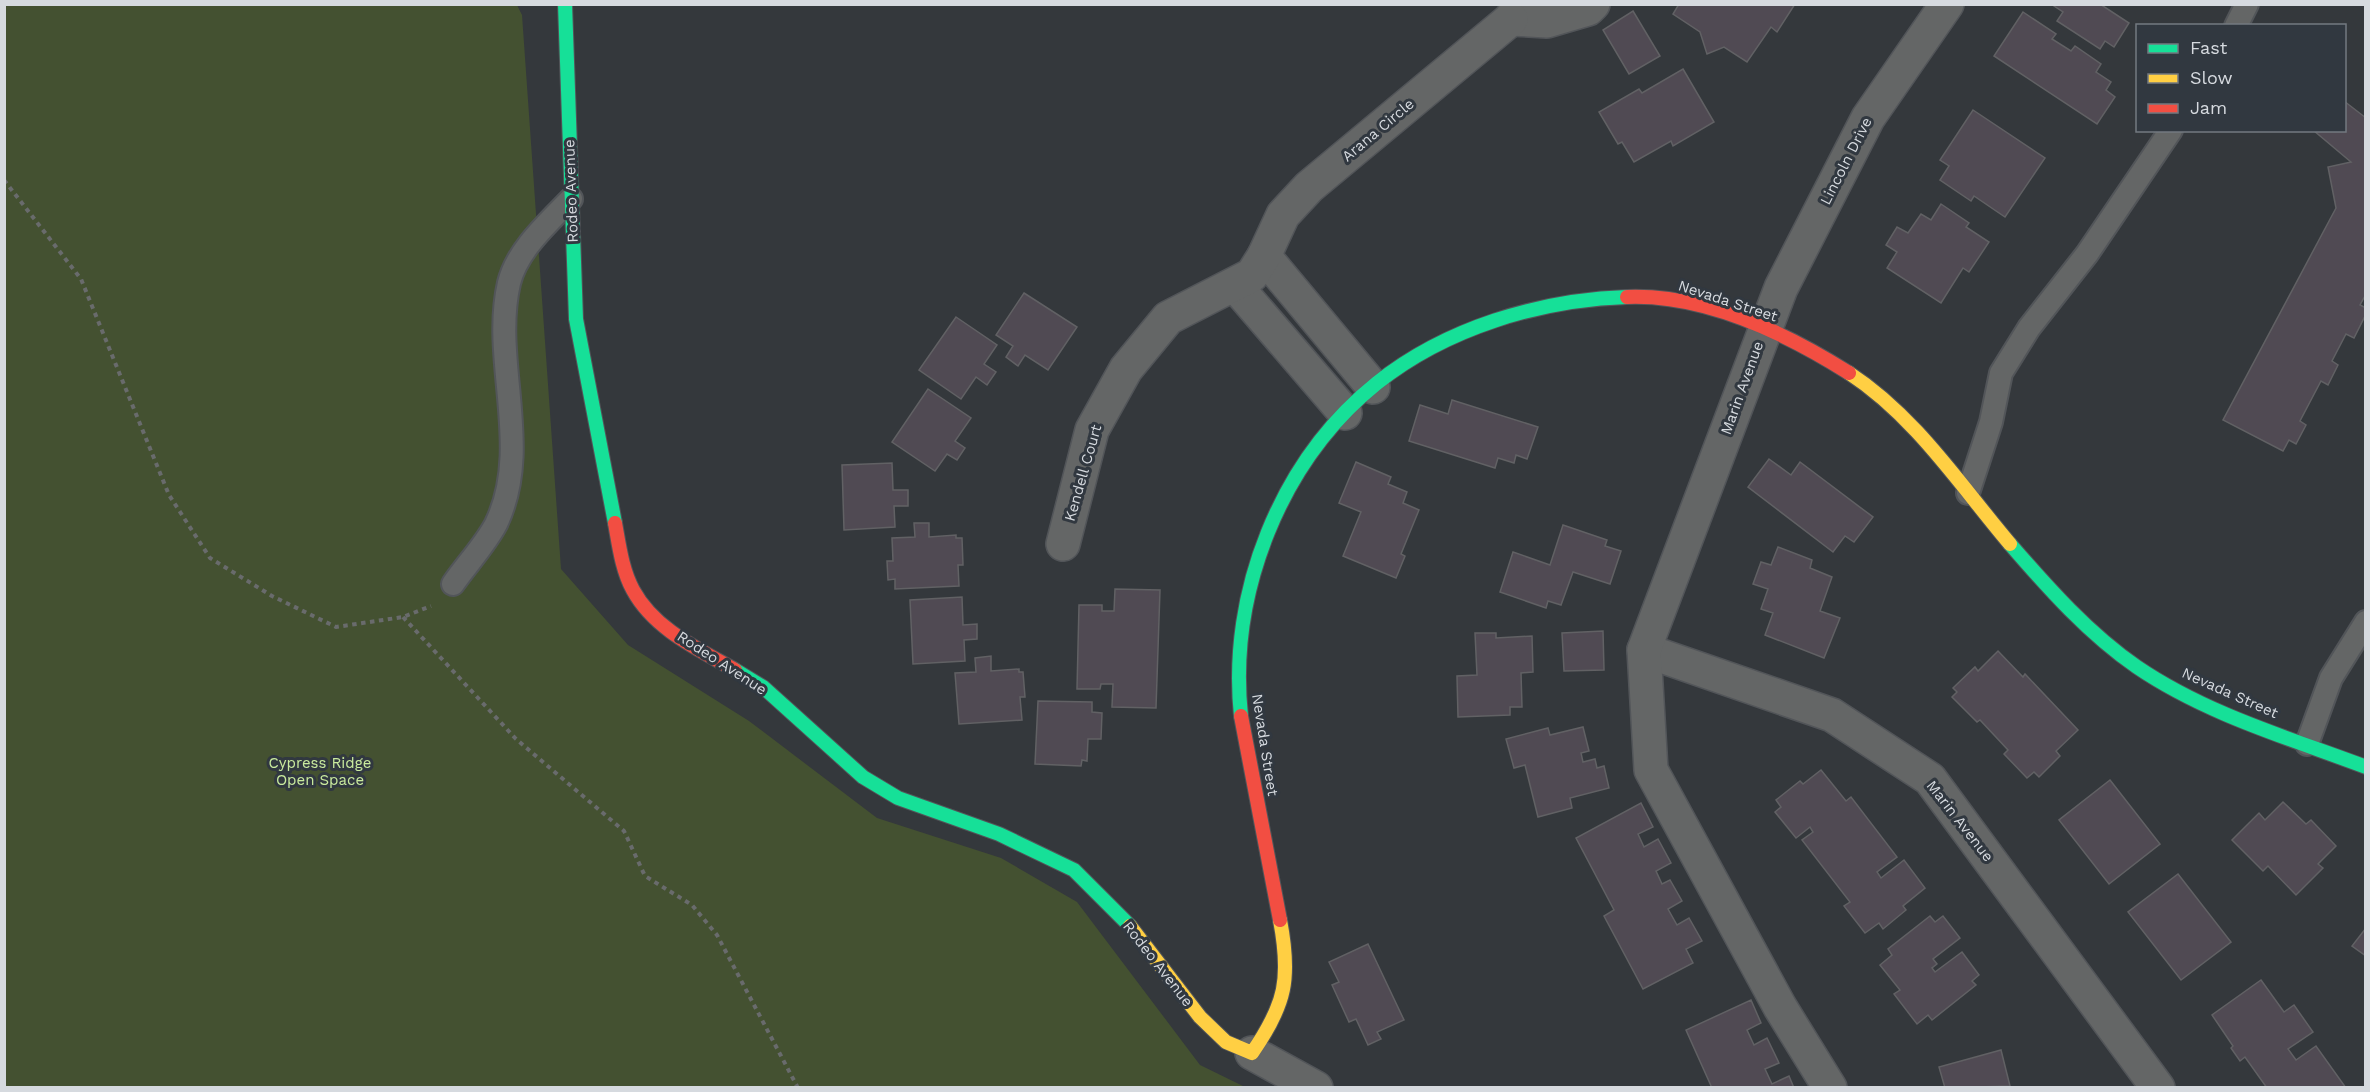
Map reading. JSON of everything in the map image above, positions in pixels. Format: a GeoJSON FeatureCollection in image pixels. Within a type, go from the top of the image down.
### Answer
{"type":"FeatureCollection","features":[{"type":"Feature","properties":{"kind":"street","name":"Rodeo Avenue"},"geometry":{"type":"LineString","coordinates":[[565,4],[576,319],[585,379],[621,556],[633,590],[652,616],[680,638],[763,687],[863,777],[898,798],[999,834],[1074,870],[1130,925],[1200,1017],[1226,1042],[1270,1068],[1316,1088]]}},
{"type":"Feature","properties":{"kind":"street","name":"Arana Circle"},"geometry":{"type":"LineString","coordinates":[[1264,256],[1283,215],[1309,187],[1516,12],[1547,21],[1588,9],[1593,4]]}},
{"type":"Feature","properties":{"kind":"street","name":"Lincoln Drive"},"geometry":{"type":"LineString","coordinates":[[1764,328],[1781,288],[1868,118],[1947,4]]}},
{"type":"Feature","properties":{"kind":"street","name":"Kendell Court"},"geometry":{"type":"LineString","coordinates":[[1063,544],[1092,430],[1126,369],[1168,318],[1235,285],[1252,274],[1264,256]]}},
{"type":"Feature","properties":{"kind":"street"},"geometry":{"type":"LineString","coordinates":[[1264,256],[1373,387]]}},
{"type":"Feature","properties":{"kind":"street"},"geometry":{"type":"LineString","coordinates":[[1235,285],[1345,413]]}},
{"type":"Feature","properties":{"kind":"street","name":"Nevada Street"},"geometry":{"type":"LineString","coordinates":[[1270,1068],[1270,1027],[1282,999],[1283,959],[1277,908],[1243,732],[1239,691],[1242,639],[1255,570],[1272,522],[1300,471],[1345,413],[1373,387],[1401,366],[1466,331],[1511,314],[1598,297],[1666,298],[1764,328],[1802,345],[1874,389],[1902,415],[2040,579],[2111,647],[2158,679],[2210,706],[2366,767]]}},
{"type":"Feature","properties":{"kind":"street","name":"Marin Avenue"},"geometry":{"type":"LineString","coordinates":[[1764,328],[1644,650],[1652,770],[1780,1007],[1830,1088]]}},
{"type":"Feature","properties":{"kind":"street","name":"Marin Avenue"},"geometry":{"type":"LineString","coordinates":[[1644,650],[1832,715],[1930,779],[2158,1088]]}},
{"type":"Feature","properties":{"kind":"lane"},"geometry":{"type":"LineString","coordinates":[[2237,24],[2247,4]]}},
{"type":"Feature","properties":{"kind":"lane"},"geometry":{"type":"LineString","coordinates":[[1968,494],[1991,422],[2001,373],[2029,328],[2087,254],[2170,132]]}},
{"type":"Feature","properties":{"kind":"lane"},"geometry":{"type":"LineString","coordinates":[[453,584],[495,524],[508,485],[513,433],[506,335],[509,282],[527,247],[571,199]]}},
{"type":"Feature","properties":{"kind":"lane"},"geometry":{"type":"LineString","coordinates":[[2307,744],[2331,678],[2366,622]]}},
{"type":"Feature","properties":{"kind":"path"},"geometry":{"type":"LineString","coordinates":[[4,180],[81,279],[169,495],[210,558],[272,596],[336,627],[403,617],[429,608],[453,584]]}},
{"type":"Feature","properties":{"kind":"path"},"geometry":{"type":"LineString","coordinates":[[403,617],[516,739],[624,831],[645,876],[692,905],[717,935],[798,1088]]}},
{"type":"Feature","properties":{"kind":"green space","name":"Cypress Ridge Open Space"},"geometry":{"type":"Polygon","coordinates":[[[5,4],[517,5],[522,15],[561,569],[628,645],[749,721],[877,818],[1001,858],[1077,902],[1200,1065],[1245,1087],[5,1088],[5,4]]]}},
{"type":"Feature","properties":{"kind":"building"},"geometry":{"type":"Polygon","coordinates":[[[1679,4],[1795,4],[1777,32],[1771,27],[1747,62],[1724,47],[1707,54],[1700,32],[1673,14],[1679,4]]]}},
{"type":"Feature","properties":{"kind":"building"},"geometry":{"type":"Polygon","coordinates":[[[2051,4],[2100,4],[2129,23],[2114,47],[2105,41],[2100,49],[2057,21],[2063,12],[2051,4]]]}},
{"type":"Feature","properties":{"kind":"building"},"geometry":{"type":"Polygon","coordinates":[[[1633,11],[1660,56],[1629,74],[1603,30],[1633,11]]]}},
{"type":"Feature","properties":{"kind":"building"},"geometry":{"type":"Polygon","coordinates":[[[2023,12],[2056,34],[2052,39],[2071,51],[2075,46],[2101,64],[2096,72],[2111,82],[2106,90],[2115,97],[2097,124],[1994,56],[2023,12]]]}},
{"type":"Feature","properties":{"kind":"building"},"geometry":{"type":"Polygon","coordinates":[[[1683,69],[1714,122],[1673,146],[1671,141],[1634,162],[1622,142],[1618,144],[1599,112],[1639,89],[1642,93],[1683,69]]]}},
{"type":"Feature","properties":{"kind":"building"},"geometry":{"type":"Polygon","coordinates":[[[2346,103],[2366,118],[2366,294],[2360,305],[2366,308],[2366,314],[2354,338],[2346,334],[2332,361],[2338,365],[2328,385],[2321,381],[2300,421],[2306,425],[2296,444],[2289,440],[2283,451],[2223,420],[2336,208],[2328,167],[2351,162],[2315,132],[2346,132],[2346,103]]]}},
{"type":"Feature","properties":{"kind":"building"},"geometry":{"type":"Polygon","coordinates":[[[1973,110],[2045,158],[2005,217],[1974,196],[1971,201],[1940,180],[1949,166],[1940,160],[1973,110]]]}},
{"type":"Feature","properties":{"kind":"building"},"geometry":{"type":"Polygon","coordinates":[[[1941,204],[1969,223],[1966,227],[1989,242],[1969,272],[1963,268],[1941,303],[1887,268],[1897,252],[1886,245],[1897,227],[1908,233],[1921,214],[1931,220],[1941,204]]]}},
{"type":"Feature","properties":{"kind":"building"},"geometry":{"type":"Polygon","coordinates":[[[1024,293],[1077,327],[1048,370],[1025,355],[1018,366],[1006,357],[1013,346],[996,335],[1024,293]]]}},
{"type":"Feature","properties":{"kind":"building"},"geometry":{"type":"Polygon","coordinates":[[[956,317],[997,345],[984,364],[996,372],[987,385],[976,377],[961,399],[919,370],[956,317]]]}},
{"type":"Feature","properties":{"kind":"building"},"geometry":{"type":"Polygon","coordinates":[[[928,389],[971,418],[955,441],[965,448],[957,460],[947,454],[935,471],[892,442],[928,389]]]}},
{"type":"Feature","properties":{"kind":"building"},"geometry":{"type":"Polygon","coordinates":[[[1452,400],[1538,427],[1527,459],[1516,455],[1514,463],[1498,458],[1495,468],[1409,441],[1420,405],[1448,414],[1452,400]]]}},
{"type":"Feature","properties":{"kind":"building"},"geometry":{"type":"Polygon","coordinates":[[[1769,459],[1791,475],[1800,462],[1873,517],[1854,542],[1845,536],[1833,552],[1748,487],[1769,459]]]}},
{"type":"Feature","properties":{"kind":"building"},"geometry":{"type":"Polygon","coordinates":[[[1356,462],[1391,477],[1388,484],[1407,492],[1403,503],[1419,510],[1401,554],[1405,556],[1396,578],[1343,556],[1361,512],[1339,503],[1356,462]]]}},
{"type":"Feature","properties":{"kind":"building"},"geometry":{"type":"Polygon","coordinates":[[[892,463],[893,490],[908,490],[908,506],[894,506],[895,527],[844,530],[842,465],[892,463]]]}},
{"type":"Feature","properties":{"kind":"building"},"geometry":{"type":"Polygon","coordinates":[[[914,523],[929,523],[929,537],[956,535],[956,538],[962,538],[963,565],[958,565],[959,586],[895,589],[895,579],[888,580],[887,561],[893,561],[892,538],[915,537],[914,523]]]}},
{"type":"Feature","properties":{"kind":"building"},"geometry":{"type":"Polygon","coordinates":[[[1563,525],[1607,540],[1605,546],[1621,551],[1610,584],[1573,572],[1561,605],[1548,601],[1546,608],[1500,592],[1513,552],[1550,565],[1563,525]]]}},
{"type":"Feature","properties":{"kind":"building"},"geometry":{"type":"Polygon","coordinates":[[[1778,547],[1812,560],[1810,568],[1832,577],[1820,611],[1840,618],[1824,658],[1765,635],[1773,613],[1761,609],[1768,589],[1753,584],[1761,562],[1771,565],[1778,547]]]}},
{"type":"Feature","properties":{"kind":"building"},"geometry":{"type":"Polygon","coordinates":[[[1115,589],[1160,590],[1156,708],[1112,707],[1113,684],[1101,684],[1100,689],[1077,689],[1079,605],[1102,605],[1102,611],[1114,611],[1115,589]]]}},
{"type":"Feature","properties":{"kind":"building"},"geometry":{"type":"Polygon","coordinates":[[[962,597],[963,625],[977,624],[977,639],[964,640],[965,661],[913,664],[910,600],[962,597]]]}},
{"type":"Feature","properties":{"kind":"building"},"geometry":{"type":"Polygon","coordinates":[[[1603,631],[1604,670],[1564,671],[1562,633],[1603,631]]]}},
{"type":"Feature","properties":{"kind":"building"},"geometry":{"type":"Polygon","coordinates":[[[1475,633],[1496,633],[1496,638],[1532,636],[1533,672],[1521,673],[1522,707],[1510,707],[1510,715],[1458,717],[1457,676],[1477,675],[1475,633]]]}},
{"type":"Feature","properties":{"kind":"building"},"geometry":{"type":"Polygon","coordinates":[[[1998,651],[2023,677],[2025,674],[2078,730],[2056,751],[2060,756],[2039,777],[2034,772],[2027,778],[2004,754],[2008,750],[1980,720],[1977,722],[1952,697],[1957,692],[1953,688],[1975,667],[1978,671],[1998,651]]]}},
{"type":"Feature","properties":{"kind":"building"},"geometry":{"type":"Polygon","coordinates":[[[991,656],[991,671],[1019,669],[1019,672],[1023,672],[1025,697],[1020,697],[1022,720],[959,724],[955,673],[976,672],[975,658],[991,656]]]}},
{"type":"Feature","properties":{"kind":"building"},"geometry":{"type":"Polygon","coordinates":[[[1038,701],[1092,702],[1092,712],[1102,713],[1101,739],[1088,739],[1087,761],[1082,760],[1081,766],[1035,764],[1038,701]]]}},
{"type":"Feature","properties":{"kind":"building"},"geometry":{"type":"Polygon","coordinates":[[[1583,727],[1589,751],[1581,753],[1583,762],[1595,759],[1597,768],[1604,766],[1609,788],[1570,798],[1572,808],[1538,817],[1525,765],[1514,768],[1506,739],[1548,728],[1550,735],[1583,727]]]}},
{"type":"Feature","properties":{"kind":"building"},"geometry":{"type":"Polygon","coordinates":[[[1821,770],[1846,801],[1851,797],[1897,857],[1877,872],[1881,878],[1904,860],[1925,888],[1903,906],[1906,910],[1883,929],[1879,923],[1865,933],[1844,906],[1850,902],[1802,840],[1813,832],[1810,827],[1796,838],[1775,812],[1781,807],[1776,800],[1800,781],[1803,784],[1821,770]]]}},
{"type":"Feature","properties":{"kind":"building"},"geometry":{"type":"Polygon","coordinates":[[[2110,780],[2160,844],[2109,884],[2059,820],[2110,780]]]}},
{"type":"Feature","properties":{"kind":"building"},"geometry":{"type":"Polygon","coordinates":[[[2283,802],[2306,824],[2311,820],[2336,846],[2318,864],[2323,868],[2296,895],[2268,866],[2263,871],[2232,840],[2259,813],[2265,820],[2283,802]]]}},
{"type":"Feature","properties":{"kind":"building"},"geometry":{"type":"Polygon","coordinates":[[[1641,803],[1653,827],[1638,834],[1644,847],[1658,839],[1671,863],[1656,871],[1662,884],[1670,880],[1682,901],[1668,909],[1677,925],[1689,918],[1702,941],[1686,949],[1693,963],[1643,989],[1604,916],[1614,910],[1576,838],[1641,803]]]}},
{"type":"Feature","properties":{"kind":"building"},"geometry":{"type":"Polygon","coordinates":[[[2178,874],[2231,942],[2181,980],[2128,912],[2178,874]]]}},
{"type":"Feature","properties":{"kind":"building"},"geometry":{"type":"Polygon","coordinates":[[[1930,916],[1935,922],[1943,916],[1960,938],[1933,959],[1937,964],[1932,968],[1935,972],[1962,952],[1979,975],[1972,981],[1976,985],[1932,1020],[1928,1015],[1917,1024],[1894,994],[1900,990],[1880,965],[1892,955],[1888,949],[1930,916]]]}},
{"type":"Feature","properties":{"kind":"building"},"geometry":{"type":"Polygon","coordinates":[[[2366,928],[2366,956],[2352,946],[2366,928]]]}},
{"type":"Feature","properties":{"kind":"building"},"geometry":{"type":"Polygon","coordinates":[[[1368,944],[1404,1020],[1377,1032],[1381,1039],[1368,1045],[1356,1019],[1349,1022],[1332,985],[1339,982],[1329,962],[1368,944]]]}},
{"type":"Feature","properties":{"kind":"building"},"geometry":{"type":"Polygon","coordinates":[[[2261,980],[2284,1012],[2294,1005],[2313,1032],[2288,1049],[2296,1060],[2316,1046],[2346,1088],[2267,1088],[2245,1057],[2240,1061],[2231,1048],[2233,1046],[2212,1015],[2261,980]]]}},
{"type":"Feature","properties":{"kind":"building"},"geometry":{"type":"Polygon","coordinates":[[[1751,1000],[1761,1023],[1747,1030],[1754,1045],[1767,1038],[1779,1063],[1765,1069],[1772,1084],[1789,1076],[1794,1088],[1712,1088],[1686,1030],[1751,1000]]]}},
{"type":"Feature","properties":{"kind":"building"},"geometry":{"type":"Polygon","coordinates":[[[2001,1050],[2010,1086],[1945,1088],[1939,1067],[2001,1050]]]}},
{"type":"Feature","properties":{"kind":"traffic: fast"},"geometry":{"type":"LineString","coordinates":[[565,4],[576,319],[615,523]]}},
{"type":"Feature","properties":{"kind":"traffic: fast"},"geometry":{"type":"LineString","coordinates":[[1241,716],[1239,670],[1243,623],[1253,577],[1268,533],[1288,490],[1313,451],[1343,415],[1377,383],[1404,364],[1463,332],[1527,311],[1594,299],[1627,297]]}},
{"type":"Feature","properties":{"kind":"traffic: fast"},"geometry":{"type":"LineString","coordinates":[[2010,544],[2054,594],[2102,640],[2163,684],[2219,712],[2366,767]]}},
{"type":"Feature","properties":{"kind":"traffic: fast"},"geometry":{"type":"LineString","coordinates":[[735,670],[763,687],[863,777],[898,798],[999,834],[1074,870],[1130,926]]}},
{"type":"Feature","properties":{"kind":"traffic: slow"},"geometry":{"type":"LineString","coordinates":[[1849,373],[1873,390],[1916,430],[2010,544]]}},
{"type":"Feature","properties":{"kind":"traffic: slow"},"geometry":{"type":"LineString","coordinates":[[1130,926],[1200,1017],[1226,1042],[1252,1053],[1272,1020],[1283,990],[1285,958],[1280,920]]}},
{"type":"Feature","properties":{"kind":"traffic: jam"},"geometry":{"type":"LineString","coordinates":[[1627,297],[1685,302],[1743,318],[1798,343],[1849,373]]}},
{"type":"Feature","properties":{"kind":"traffic: jam"},"geometry":{"type":"LineString","coordinates":[[615,523],[626,574],[642,604],[678,637],[735,670]]}},
{"type":"Feature","properties":{"kind":"traffic: jam"},"geometry":{"type":"LineString","coordinates":[[1241,716],[1280,920]]}}]}
